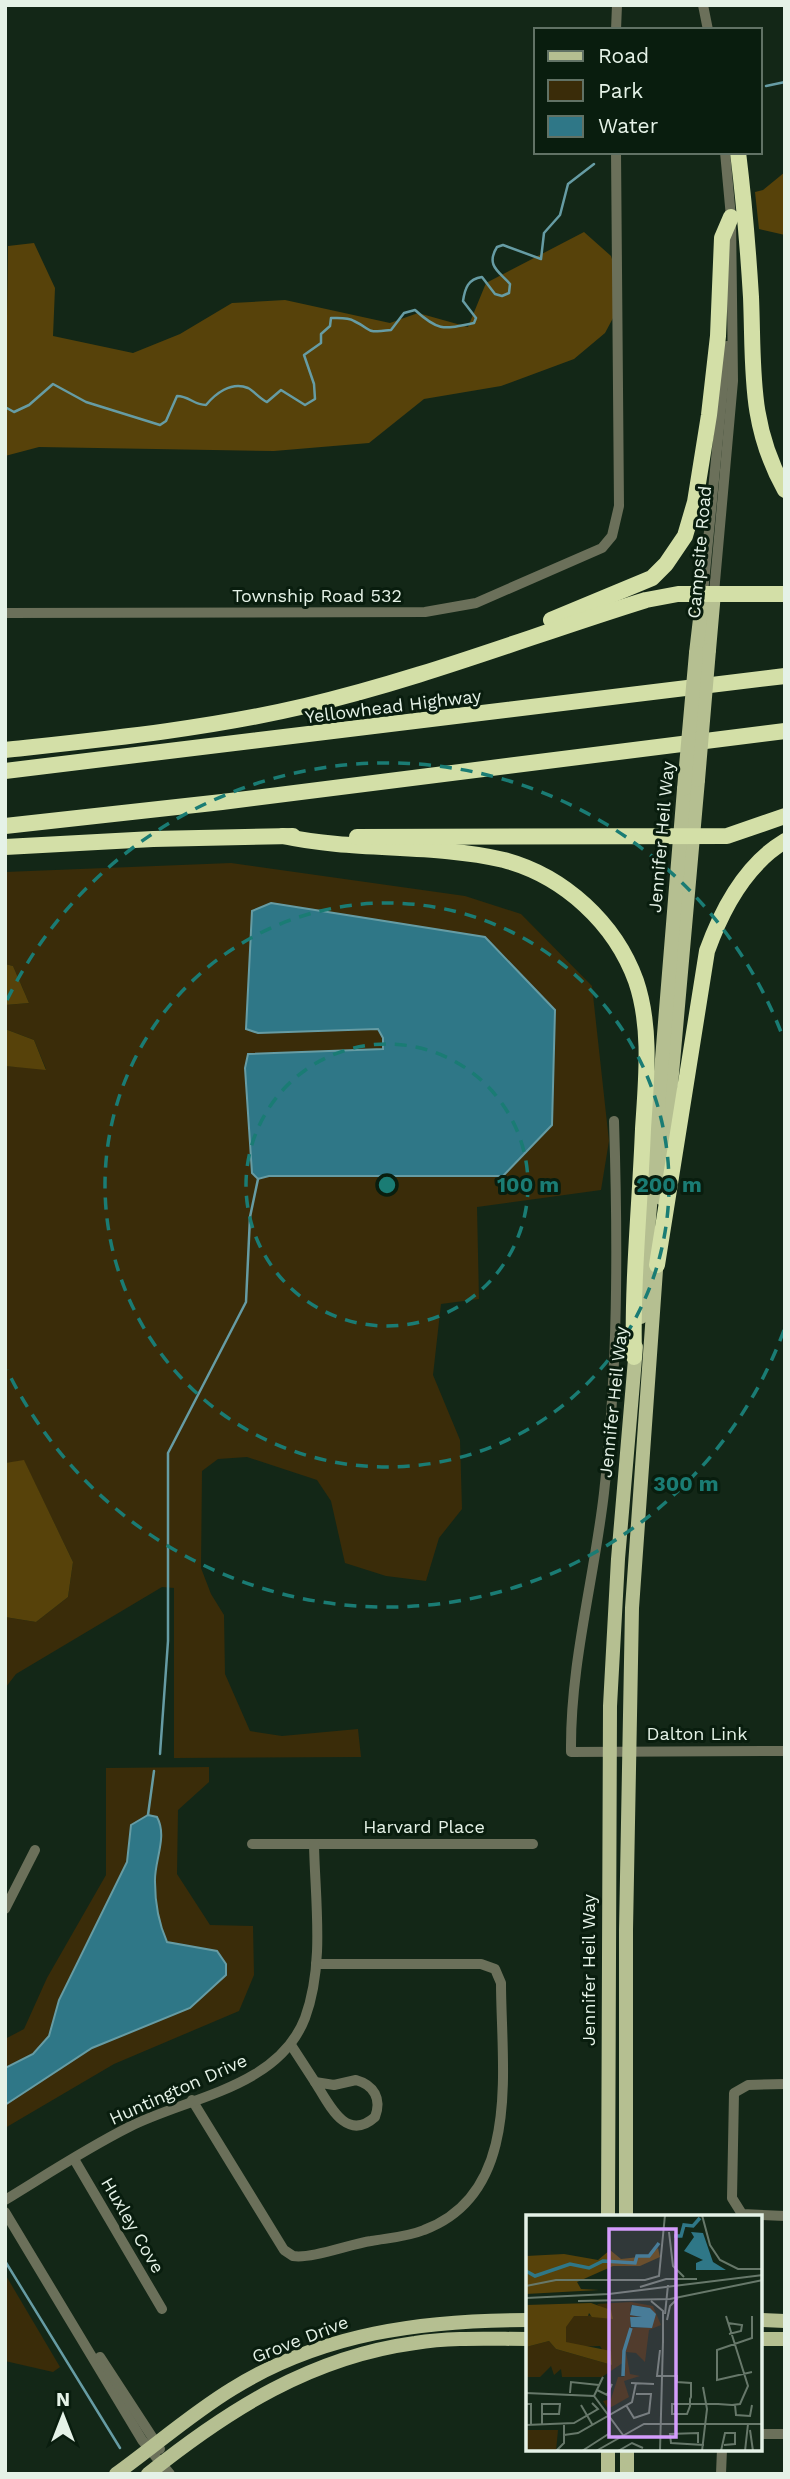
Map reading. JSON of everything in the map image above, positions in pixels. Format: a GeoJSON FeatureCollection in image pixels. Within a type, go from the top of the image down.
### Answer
{"type":"FeatureCollection","features":[{"type":"Feature","properties":{"kind":"highway"},"geometry":{"type":"LineString","coordinates":[[738,154],[748,229],[758,425],[772,468],[785,490]]}},
{"type":"Feature","properties":{"kind":"highway"},"geometry":{"type":"LineString","coordinates":[[439,666],[641,584],[660,571],[676,551],[688,529],[695,502],[718,336],[722,238],[731,217]]}},
{"type":"Feature","properties":{"kind":"highway"},"geometry":{"type":"LineString","coordinates":[[5,750],[118,738],[237,720],[307,705],[646,600],[708,593],[785,594]]}},
{"type":"Feature","properties":{"kind":"highway","name":"Yellowhead Highway"},"geometry":{"type":"LineString","coordinates":[[5,771],[785,676]]}},
{"type":"Feature","properties":{"kind":"highway"},"geometry":{"type":"LineString","coordinates":[[5,826],[222,802],[785,731]]}},
{"type":"Feature","properties":{"kind":"highway"},"geometry":{"type":"LineString","coordinates":[[5,847],[153,839],[282,836],[726,836],[785,817]]}},
{"type":"Feature","properties":{"kind":"highway"},"geometry":{"type":"LineString","coordinates":[[282,836],[317,844],[477,855],[505,861],[558,883],[588,907],[609,932],[636,983],[646,1042],[634,1357]]}},
{"type":"Feature","properties":{"kind":"highway"},"geometry":{"type":"LineString","coordinates":[[657,1265],[707,951],[722,913],[734,893],[755,867],[785,841]]}},
{"type":"Feature","properties":{"kind":"main road","name":"Campsite Road"},"geometry":{"type":"LineString","coordinates":[[687,837],[698,780],[708,593]]}},
{"type":"Feature","properties":{"kind":"main road","name":"Jennifer Heil Way"},"geometry":{"type":"LineString","coordinates":[[626,2215],[628,1750],[637,1508],[687,837],[684,789],[703,652]]}},
{"type":"Feature","properties":{"kind":"main road","name":"Jennifer Heil Way"},"geometry":{"type":"LineString","coordinates":[[608,2215],[609,1750],[618,1559],[634,1357],[640,1329],[687,837]]}},
{"type":"Feature","properties":{"kind":"main road","name":"Grove Drive"},"geometry":{"type":"LineString","coordinates":[[116,2474],[233,2388],[270,2368],[339,2341],[412,2325],[526,2320]]}},
{"type":"Feature","properties":{"kind":"main road"},"geometry":{"type":"LineString","coordinates":[[762,2320],[785,2320]]}},
{"type":"Feature","properties":{"kind":"main road","name":"Grove Drive"},"geometry":{"type":"LineString","coordinates":[[148,2474],[167,2468],[256,2397],[314,2369],[346,2358],[415,2343],[526,2339]]}},
{"type":"Feature","properties":{"kind":"main road"},"geometry":{"type":"LineString","coordinates":[[762,2339],[785,2339]]}},
{"type":"Feature","properties":{"kind":"main road"},"geometry":{"type":"LineString","coordinates":[[608,2451],[608,2474]]}},
{"type":"Feature","properties":{"kind":"main road"},"geometry":{"type":"LineString","coordinates":[[627,2451],[627,2474]]}},
{"type":"Feature","properties":{"kind":"street"},"geometry":{"type":"LineString","coordinates":[[616,28],[617,5]]}},
{"type":"Feature","properties":{"kind":"street"},"geometry":{"type":"LineString","coordinates":[[703,5],[708,28]]}},
{"type":"Feature","properties":{"kind":"street","name":"Township Road 532"},"geometry":{"type":"LineString","coordinates":[[5,613],[425,612],[476,603],[588,557],[602,548],[611,536],[619,506],[616,154]]}},
{"type":"Feature","properties":{"kind":"street","name":"Campsite Road"},"geometry":{"type":"LineString","coordinates":[[708,593],[733,381],[733,270],[725,154]]}},
{"type":"Feature","properties":{"kind":"street","name":"Jennifer Heil Way"},"geometry":{"type":"LineString","coordinates":[[571,1752],[573,1679],[603,1496],[614,1393],[617,1265],[614,1121]]}},
{"type":"Feature","properties":{"kind":"street","name":"Dalton Link"},"geometry":{"type":"LineString","coordinates":[[571,1752],[785,1751]]}},
{"type":"Feature","properties":{"kind":"street","name":"Huntington Drive"},"geometry":{"type":"LineString","coordinates":[[5,2200],[130,2126],[256,2074],[291,2045],[304,2019],[316,1964],[314,1843]]}},
{"type":"Feature","properties":{"kind":"street","name":"Harvard Place"},"geometry":{"type":"LineString","coordinates":[[252,1844],[533,1844]]}},
{"type":"Feature","properties":{"kind":"street"},"geometry":{"type":"LineString","coordinates":[[5,1909],[35,1850]]}},
{"type":"Feature","properties":{"kind":"street"},"geometry":{"type":"LineString","coordinates":[[192,2100],[284,2250],[293,2256],[424,2230],[451,2215],[474,2193],[491,2165],[500,2128],[501,1983],[495,1969],[481,1964],[316,1964]]}},
{"type":"Feature","properties":{"kind":"street"},"geometry":{"type":"LineString","coordinates":[[291,2045],[335,2113],[346,2124],[361,2126],[375,2117],[378,2109],[376,2093],[364,2082],[348,2081],[334,2085],[315,2082]]}},
{"type":"Feature","properties":{"kind":"street"},"geometry":{"type":"LineString","coordinates":[[746,2215],[733,2204],[732,2103],[737,2089],[748,2085],[785,2084]]}},
{"type":"Feature","properties":{"kind":"street","name":"Huxley Cove"},"geometry":{"type":"LineString","coordinates":[[74,2159],[162,2309]]}},
{"type":"Feature","properties":{"kind":"street"},"geometry":{"type":"LineString","coordinates":[[5,2212],[167,2468]]}},
{"type":"Feature","properties":{"kind":"street"},"geometry":{"type":"LineString","coordinates":[[762,2215],[785,2216]]}},
{"type":"Feature","properties":{"kind":"street"},"geometry":{"type":"LineString","coordinates":[[762,2434],[785,2434]]}},
{"type":"Feature","properties":{"kind":"street"},"geometry":{"type":"LineString","coordinates":[[721,2474],[722,2451]]}},
{"type":"Feature","properties":{"kind":"green space"},"geometry":{"type":"Polygon","coordinates":[[[231,863],[465,896],[521,914],[592,986],[609,1141],[601,1190],[477,1207],[479,1299],[441,1304],[433,1375],[460,1440],[462,1509],[439,1538],[426,1581],[386,1576],[345,1563],[331,1501],[317,1480],[247,1457],[218,1459],[202,1471],[201,1568],[211,1594],[224,1615],[225,1674],[250,1731],[282,1736],[358,1729],[361,1757],[174,1758],[174,1588],[162,1587],[16,1674],[6,1687],[5,1749],[5,1617],[36,1622],[68,1597],[73,1562],[24,1461],[5,1463],[5,1066],[46,1069],[34,1040],[5,1029],[5,1005],[29,1003],[13,966],[5,964],[5,872],[231,863]],[[555,1009],[246,1029],[259,1033],[378,1028],[383,1038],[383,1050],[248,1054],[245,1068],[252,1173],[269,1176],[503,1176],[555,1009]]]}},
{"type":"Feature","properties":{"kind":"green space"},"geometry":{"type":"Polygon","coordinates":[[[209,1767],[209,1782],[178,1810],[177,1874],[210,1925],[253,1926],[254,1975],[239,2011],[114,2064],[5,2128],[5,2039],[24,2029],[47,1978],[106,1875],[106,1768],[209,1767]]]}},
{"type":"Feature","properties":{"kind":"green space"},"geometry":{"type":"Polygon","coordinates":[[[5,2274],[60,2367],[53,2372],[5,2361],[5,2274]]]}},
{"type":"Feature","properties":{"kind":"shaded area"},"geometry":{"type":"Polygon","coordinates":[[[785,172],[785,235],[759,229],[755,192],[763,190],[785,172]]]}},
{"type":"Feature","properties":{"kind":"shaded area"},"geometry":{"type":"Polygon","coordinates":[[[584,232],[611,256],[620,284],[620,305],[605,333],[574,359],[501,386],[424,399],[369,443],[274,451],[39,447],[5,456],[8,246],[34,243],[55,288],[53,336],[133,353],[180,334],[232,303],[285,300],[390,323],[418,313],[468,327],[486,283],[584,232]]]}},
{"type":"Feature","properties":{"kind":"shaded area"},"geometry":{"type":"Polygon","coordinates":[[[5,964],[13,966],[29,1003],[5,1005],[5,964]]]}},
{"type":"Feature","properties":{"kind":"shaded area"},"geometry":{"type":"Polygon","coordinates":[[[5,1029],[34,1040],[46,1070],[5,1066],[5,1029]]]}},
{"type":"Feature","properties":{"kind":"shaded area"},"geometry":{"type":"Polygon","coordinates":[[[24,1460],[73,1562],[68,1597],[36,1622],[5,1617],[5,1463],[24,1460]]]}},
{"type":"Feature","properties":{"kind":"water"},"geometry":{"type":"Polygon","coordinates":[[[271,903],[485,937],[555,1010],[552,1125],[503,1176],[269,1176],[258,1179],[252,1173],[245,1068],[248,1054],[383,1049],[383,1038],[378,1029],[258,1033],[246,1029],[252,911],[271,903]]]}},
{"type":"Feature","properties":{"kind":"water"},"geometry":{"type":"Polygon","coordinates":[[[148,1815],[157,1817],[160,1825],[161,1841],[155,1890],[167,1942],[217,1951],[226,1964],[226,1975],[190,2008],[92,2048],[5,2105],[5,2068],[33,2054],[49,2036],[59,2000],[127,1862],[131,1825],[148,1815]]]}},
{"type":"Feature","properties":{"kind":"waterway"},"geometry":{"type":"LineString","coordinates":[[766,86],[785,82]]}},
{"type":"Feature","properties":{"kind":"waterway"},"geometry":{"type":"LineString","coordinates":[[5,407],[14,412],[29,405],[53,384],[86,402],[160,425],[166,421],[177,396],[206,405],[219,393],[236,386],[248,388],[267,402],[281,390],[305,405],[315,399],[314,384],[304,355],[321,343],[321,334],[330,326],[331,318],[349,319],[376,331],[391,330],[404,313],[415,310],[430,322],[442,327],[474,323],[476,318],[463,301],[468,285],[482,277],[495,294],[502,296],[509,293],[510,284],[493,264],[497,247],[503,245],[541,259],[544,233],[560,215],[568,184],[594,164]]}},
{"type":"Feature","properties":{"kind":"waterway"},"geometry":{"type":"LineString","coordinates":[[160,1754],[168,1641],[168,1453],[246,1302],[250,1217],[258,1179]]}},
{"type":"Feature","properties":{"kind":"waterway"},"geometry":{"type":"LineString","coordinates":[[148,1815],[154,1771]]}},
{"type":"Feature","properties":{"kind":"waterway"},"geometry":{"type":"LineString","coordinates":[[5,2261],[120,2448]]}}]}
